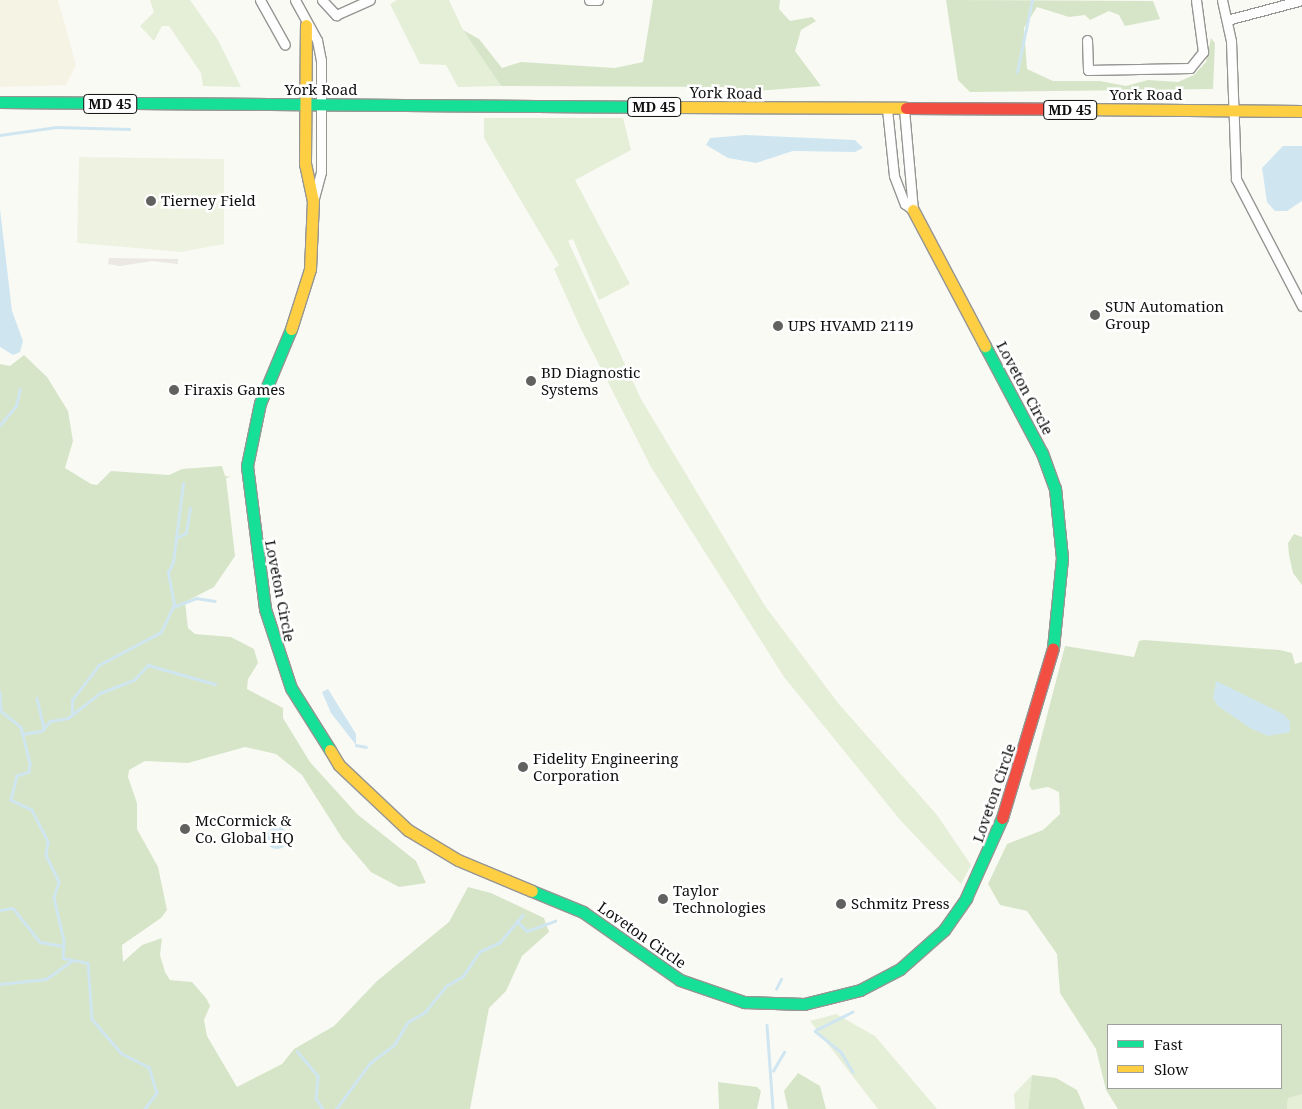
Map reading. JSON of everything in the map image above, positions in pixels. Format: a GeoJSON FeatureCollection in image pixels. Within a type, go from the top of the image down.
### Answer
{"type":"FeatureCollection","features":[{"type":"Feature","properties":{"kind":"street","name":"Loveton Circle"},"geometry":{"type":"LineString","coordinates":[[295,0],[318,47],[322,105],[321,172],[313,201],[306,287],[260,403],[247,466],[249,507],[270,632],[310,724],[366,794],[432,846],[583,912],[698,988],[744,1002],[782,1005],[832,999],[880,981],[920,953],[951,920],[980,872],[1005,814],[1053,648],[1062,558],[1055,488],[1038,445],[913,210],[904,109]]}},
{"type":"Feature","properties":{"kind":"street"},"geometry":{"type":"LineString","coordinates":[[322,0],[336,16],[370,0]]}},
{"type":"Feature","properties":{"kind":"street"},"geometry":{"type":"LineString","coordinates":[[589,0],[598,0]]}},
{"type":"Feature","properties":{"kind":"street"},"geometry":{"type":"LineString","coordinates":[[1088,40],[1088,70],[1190,68],[1203,52],[1196,0]]}},
{"type":"Feature","properties":{"kind":"street"},"geometry":{"type":"LineString","coordinates":[[1222,0],[1227,20],[1232,158],[1239,189],[1302,306]]}},
{"type":"Feature","properties":{"kind":"street"},"geometry":{"type":"LineString","coordinates":[[1227,20],[1302,0]]}},
{"type":"Feature","properties":{"kind":"street"},"geometry":{"type":"LineString","coordinates":[[263,1],[285,45]]}},
{"type":"Feature","properties":{"kind":"street","name":"Loveton Circle"},"geometry":{"type":"LineString","coordinates":[[306,25],[305,164],[313,201]]}},
{"type":"Feature","properties":{"kind":"street","name":"York Road"},"geometry":{"type":"LineString","coordinates":[[0,102],[1302,111]]}},
{"type":"Feature","properties":{"kind":"street","name":"Loveton Circle"},"geometry":{"type":"LineString","coordinates":[[887,109],[894,176],[905,204],[913,210]]}},
{"type":"Feature","properties":{"kind":"shaded area"},"geometry":{"type":"Polygon","coordinates":[[[0,0],[58,0],[76,65],[66,85],[0,87],[0,0]]]}},
{"type":"Feature","properties":{"kind":"shaded area"},"geometry":{"type":"Polygon","coordinates":[[[109,258],[178,259],[178,264],[152,261],[120,266],[108,264],[109,258]]]}},
{"type":"Feature","properties":{"kind":"green space"},"geometry":{"type":"Polygon","coordinates":[[[150,0],[190,0],[218,40],[241,87],[203,86],[201,73],[169,26],[162,26],[154,41],[140,26],[154,12],[150,0]]]}},
{"type":"Feature","properties":{"kind":"green space"},"geometry":{"type":"Polygon","coordinates":[[[397,0],[449,0],[463,30],[501,86],[458,87],[446,65],[420,64],[390,4],[397,0]]]}},
{"type":"Feature","properties":{"kind":"green space"},"geometry":{"type":"Polygon","coordinates":[[[653,0],[780,0],[779,9],[790,21],[812,17],[816,21],[801,30],[795,51],[821,86],[756,91],[722,87],[501,86],[463,30],[479,39],[502,68],[521,62],[615,68],[643,62],[653,0]]]}},
{"type":"Feature","properties":{"kind":"green space"},"geometry":{"type":"Polygon","coordinates":[[[946,0],[1153,1],[1160,19],[1125,26],[1119,15],[1109,11],[1090,20],[1085,15],[1069,17],[1037,7],[1024,28],[1027,69],[1053,81],[1100,81],[1126,86],[1148,80],[1178,82],[1194,75],[1206,62],[1211,38],[1215,43],[1213,89],[970,92],[958,80],[946,0]]]}},
{"type":"Feature","properties":{"kind":"green space"},"geometry":{"type":"Polygon","coordinates":[[[484,118],[623,118],[631,150],[575,180],[630,284],[599,300],[573,239],[568,241],[641,399],[765,606],[838,703],[937,815],[971,865],[961,884],[901,821],[784,677],[651,467],[580,327],[554,269],[559,265],[484,138],[484,118]]]}},
{"type":"Feature","properties":{"kind":"green space","name":"Tierney Field"},"geometry":{"type":"Polygon","coordinates":[[[79,157],[224,159],[224,244],[182,252],[77,243],[79,157]]]}},
{"type":"Feature","properties":{"kind":"green space"},"geometry":{"type":"Polygon","coordinates":[[[24,355],[47,377],[68,411],[73,441],[65,468],[91,484],[97,485],[111,471],[169,475],[182,469],[222,466],[225,476],[231,477],[226,478],[235,556],[214,587],[185,602],[188,628],[195,634],[231,637],[254,649],[258,663],[248,679],[247,689],[283,708],[283,718],[310,762],[357,814],[416,861],[426,883],[399,887],[371,872],[342,838],[302,775],[276,754],[245,747],[188,763],[145,761],[129,770],[128,777],[137,803],[137,829],[158,867],[167,910],[161,918],[122,945],[123,962],[142,945],[162,938],[160,955],[165,972],[170,980],[192,982],[206,998],[210,1006],[204,1020],[207,1036],[237,1087],[282,1064],[294,1049],[334,1026],[377,981],[449,922],[468,887],[491,893],[544,918],[549,932],[522,956],[506,991],[489,1008],[470,1109],[0,1109],[0,364],[10,366],[24,355]]]}},
{"type":"Feature","properties":{"kind":"green space"},"geometry":{"type":"Polygon","coordinates":[[[1294,534],[1302,537],[1302,585],[1293,573],[1289,555],[1288,543],[1294,534]]]}},
{"type":"Feature","properties":{"kind":"green space"},"geometry":{"type":"Polygon","coordinates":[[[1144,640],[1280,650],[1292,653],[1295,664],[1302,662],[1302,1094],[1288,1098],[1287,1109],[1118,1109],[1106,1090],[1096,1049],[1060,993],[1057,954],[1027,911],[1000,905],[988,884],[1007,844],[1043,830],[1060,814],[1059,792],[1048,787],[1032,790],[1029,785],[1065,646],[1134,657],[1139,641],[1144,640]]]}},
{"type":"Feature","properties":{"kind":"green space"},"geometry":{"type":"Polygon","coordinates":[[[836,1014],[875,1036],[937,1109],[878,1109],[810,1021],[836,1014]]]}},
{"type":"Feature","properties":{"kind":"green space"},"geometry":{"type":"Polygon","coordinates":[[[798,1073],[820,1086],[826,1109],[788,1109],[784,1091],[798,1073]]]}},
{"type":"Feature","properties":{"kind":"green space"},"geometry":{"type":"Polygon","coordinates":[[[1032,1075],[1028,1109],[1015,1109],[1014,1094],[1032,1075]]]}},
{"type":"Feature","properties":{"kind":"green space"},"geometry":{"type":"Polygon","coordinates":[[[1032,1075],[1056,1078],[1077,1090],[1085,1109],[1028,1109],[1032,1075]]]}},
{"type":"Feature","properties":{"kind":"green space"},"geometry":{"type":"Polygon","coordinates":[[[718,1082],[757,1087],[761,1091],[757,1109],[719,1109],[718,1082]]]}},
{"type":"Feature","properties":{"kind":"green space"},"geometry":{"type":"Polygon","coordinates":[[[1297,1091],[1302,1094],[1302,1109],[1287,1109],[1288,1098],[1297,1091]]]}},
{"type":"Feature","properties":{"kind":"water"},"geometry":{"type":"Polygon","coordinates":[[[745,135],[855,140],[863,148],[855,152],[793,151],[756,163],[728,158],[706,145],[710,138],[745,135]]]}},
{"type":"Feature","properties":{"kind":"water"},"geometry":{"type":"Polygon","coordinates":[[[1283,146],[1302,146],[1302,201],[1287,211],[1275,211],[1267,202],[1262,168],[1283,146]]]}},
{"type":"Feature","properties":{"kind":"water"},"geometry":{"type":"Polygon","coordinates":[[[0,209],[12,311],[23,341],[20,352],[13,355],[0,347],[0,209]]]}},
{"type":"Feature","properties":{"kind":"water"},"geometry":{"type":"Polygon","coordinates":[[[1216,681],[1283,714],[1290,721],[1290,732],[1268,736],[1250,728],[1218,706],[1213,698],[1216,681]]]}},
{"type":"Feature","properties":{"kind":"water"},"geometry":{"type":"Polygon","coordinates":[[[328,689],[356,734],[356,745],[331,713],[322,692],[328,689]]]}},
{"type":"Feature","properties":{"kind":"water"},"geometry":{"type":"Polygon","coordinates":[[[277,827],[285,830],[288,838],[285,846],[277,849],[269,846],[266,838],[269,830],[277,827]]]}},
{"type":"Feature","properties":{"kind":"waterway"},"geometry":{"type":"LineString","coordinates":[[1017,72],[1032,0]]}},
{"type":"Feature","properties":{"kind":"waterway"},"geometry":{"type":"LineString","coordinates":[[0,135],[56,127],[129,129]]}},
{"type":"Feature","properties":{"kind":"waterway"},"geometry":{"type":"LineString","coordinates":[[0,425],[16,406],[20,389]]}},
{"type":"Feature","properties":{"kind":"waterway"},"geometry":{"type":"LineString","coordinates":[[72,712],[72,700],[99,665],[161,632],[174,604],[168,573],[173,562],[183,484]]}},
{"type":"Feature","properties":{"kind":"waterway"},"geometry":{"type":"LineString","coordinates":[[176,538],[186,533],[190,508]]}},
{"type":"Feature","properties":{"kind":"waterway"},"geometry":{"type":"LineString","coordinates":[[173,607],[196,598],[215,601]]}},
{"type":"Feature","properties":{"kind":"waterway"},"geometry":{"type":"LineString","coordinates":[[22,734],[41,731],[50,721],[68,718],[100,693],[134,680],[148,665],[215,684]]}},
{"type":"Feature","properties":{"kind":"waterway"},"geometry":{"type":"LineString","coordinates":[[0,692],[1,711],[21,727],[30,764],[29,772],[17,776],[11,800],[32,810],[48,842],[46,855],[59,882],[54,897],[64,941],[63,958],[88,963],[92,1019],[121,1053],[149,1067],[157,1093],[145,1109]]}},
{"type":"Feature","properties":{"kind":"waterway"},"geometry":{"type":"LineString","coordinates":[[37,698],[44,729]]}},
{"type":"Feature","properties":{"kind":"waterway"},"geometry":{"type":"LineString","coordinates":[[356,745],[366,747]]}},
{"type":"Feature","properties":{"kind":"waterway"},"geometry":{"type":"LineString","coordinates":[[0,910],[13,908],[40,942],[63,946]]}},
{"type":"Feature","properties":{"kind":"waterway"},"geometry":{"type":"LineString","coordinates":[[336,1109],[370,1063],[394,1045],[408,1022],[425,1012],[446,986],[463,976],[479,952],[500,942],[523,915]]}},
{"type":"Feature","properties":{"kind":"waterway"},"geometry":{"type":"LineString","coordinates":[[517,921],[527,931],[555,921]]}},
{"type":"Feature","properties":{"kind":"waterway"},"geometry":{"type":"LineString","coordinates":[[0,984],[46,979],[72,961]]}},
{"type":"Feature","properties":{"kind":"waterway"},"geometry":{"type":"LineString","coordinates":[[776,989],[781,979]]}},
{"type":"Feature","properties":{"kind":"waterway"},"geometry":{"type":"LineString","coordinates":[[853,1012],[815,1031],[841,1052],[853,1072]]}},
{"type":"Feature","properties":{"kind":"waterway"},"geometry":{"type":"LineString","coordinates":[[767,1025],[773,1109]]}},
{"type":"Feature","properties":{"kind":"waterway"},"geometry":{"type":"LineString","coordinates":[[297,1051],[318,1076],[316,1098],[323,1109]]}},
{"type":"Feature","properties":{"kind":"waterway"},"geometry":{"type":"LineString","coordinates":[[773,1071],[784,1052]]}},
{"type":"Feature","properties":{"kind":"traffic: fast"},"geometry":{"type":"LineString","coordinates":[[0,102],[672,107]]}},
{"type":"Feature","properties":{"kind":"traffic: fast"},"geometry":{"type":"LineString","coordinates":[[291,329],[260,403],[247,466],[265,609],[291,688],[330,750]]}},
{"type":"Feature","properties":{"kind":"traffic: fast"},"geometry":{"type":"LineString","coordinates":[[985,346],[1042,453],[1055,488],[1062,558],[1053,648]]}},
{"type":"Feature","properties":{"kind":"traffic: fast"},"geometry":{"type":"LineString","coordinates":[[532,891],[583,912],[680,980],[744,1002],[804,1004],[860,990],[900,969],[944,930],[966,898],[1002,818]]}},
{"type":"Feature","properties":{"kind":"traffic: slow"},"geometry":{"type":"LineString","coordinates":[[291,329],[310,269],[313,201],[305,164],[306,25]]}},
{"type":"Feature","properties":{"kind":"traffic: slow"},"geometry":{"type":"LineString","coordinates":[[672,107],[906,108]]}},
{"type":"Feature","properties":{"kind":"traffic: slow"},"geometry":{"type":"LineString","coordinates":[[1072,109],[1302,111]]}},
{"type":"Feature","properties":{"kind":"traffic: slow"},"geometry":{"type":"LineString","coordinates":[[913,210],[985,346]]}},
{"type":"Feature","properties":{"kind":"traffic: slow"},"geometry":{"type":"LineString","coordinates":[[330,750],[339,765],[408,830],[458,860],[532,891]]}},
{"type":"Feature","properties":{"kind":"traffic: jam"},"geometry":{"type":"LineString","coordinates":[[906,108],[1072,109]]}},
{"type":"Feature","properties":{"kind":"traffic: jam"},"geometry":{"type":"LineString","coordinates":[[1002,818],[1053,648]]}},
{"type":"Feature","properties":{"kind":"place","name":"Tierney Field"},"geometry":{"type":"Point","coordinates":[151,201]}},
{"type":"Feature","properties":{"kind":"place","name":"SUN Automation Group"},"geometry":{"type":"Point","coordinates":[1095,315]}},
{"type":"Feature","properties":{"kind":"place","name":"UPS HVAMD 2119"},"geometry":{"type":"Point","coordinates":[778,326]}},
{"type":"Feature","properties":{"kind":"place","name":"BD Diagnostic Systems"},"geometry":{"type":"Point","coordinates":[531,381]}},
{"type":"Feature","properties":{"kind":"place","name":"Firaxis Games"},"geometry":{"type":"Point","coordinates":[174,390]}},
{"type":"Feature","properties":{"kind":"place","name":"Fidelity Engineering Corporation"},"geometry":{"type":"Point","coordinates":[523,767]}},
{"type":"Feature","properties":{"kind":"place","name":"McCormick & Co. Global HQ"},"geometry":{"type":"Point","coordinates":[185,829]}},
{"type":"Feature","properties":{"kind":"place","name":"Taylor Technologies"},"geometry":{"type":"Point","coordinates":[663,899]}},
{"type":"Feature","properties":{"kind":"place","name":"Schmitz Press"},"geometry":{"type":"Point","coordinates":[841,904]}}]}
